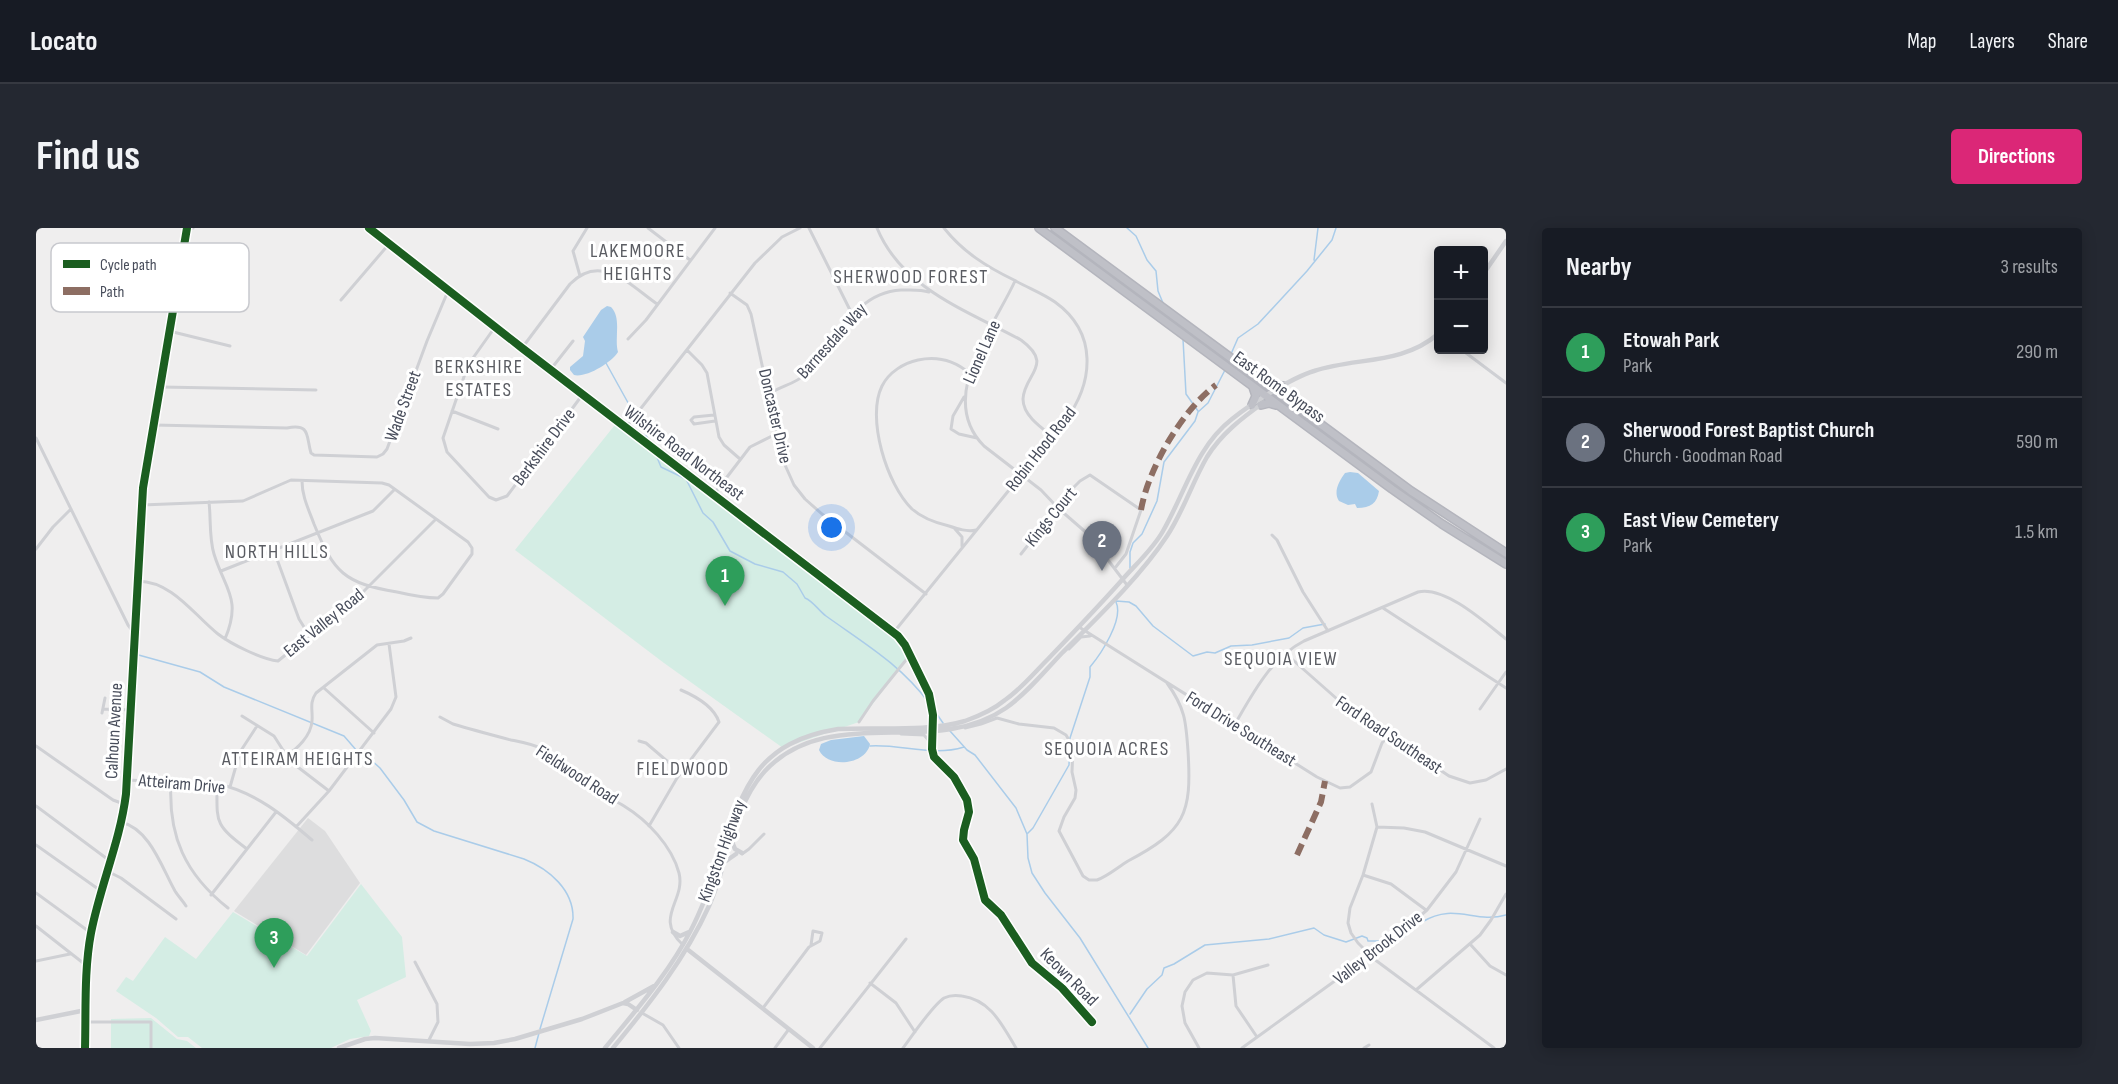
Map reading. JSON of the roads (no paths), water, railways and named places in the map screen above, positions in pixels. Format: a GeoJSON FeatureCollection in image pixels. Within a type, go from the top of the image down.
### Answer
{"type":"FeatureCollection","features":[{"type":"Feature","properties":{"kind":"highway","name":"East Rome Bypass"},"geometry":{"type":"LineString","coordinates":[[1039,228],[1410,502],[1506,564]]}},
{"type":"Feature","properties":{"kind":"highway","name":"East Rome Bypass"},"geometry":{"type":"LineString","coordinates":[[1055,228],[1411,491],[1506,553]]}},
{"type":"Feature","properties":{"kind":"highway"},"geometry":{"type":"LineString","coordinates":[[1266,384],[1285,385],[1287,400]]}},
{"type":"Feature","properties":{"kind":"highway"},"geometry":{"type":"LineString","coordinates":[[1252,385],[1256,396],[1252,405]]}},
{"type":"Feature","properties":{"kind":"highway"},"geometry":{"type":"LineString","coordinates":[[1261,405],[1269,403],[1279,406]]}},
{"type":"Feature","properties":{"kind":"main road","name":"Calhoun Avenue"},"geometry":{"type":"LineString","coordinates":[[186,243],[189,228]]}},
{"type":"Feature","properties":{"kind":"main road"},"geometry":{"type":"LineString","coordinates":[[1488,267],[1506,241]]}},
{"type":"Feature","properties":{"kind":"main road","name":"Calhoun Avenue"},"geometry":{"type":"LineString","coordinates":[[85,1048],[87,966],[91,933],[125,804],[141,505],[152,425],[173,312]]}},
{"type":"Feature","properties":{"kind":"main road"},"geometry":{"type":"LineString","coordinates":[[946,728],[963,728],[987,719],[1003,710],[1025,692],[1084,631],[1167,537],[1200,470],[1215,446],[1239,421],[1275,391],[1315,370],[1400,355],[1419,348],[1434,339]]}},
{"type":"Feature","properties":{"kind":"main road"},"geometry":{"type":"LineString","coordinates":[[946,728],[974,718],[999,705],[1020,688],[1124,578],[1162,533],[1205,449],[1226,424],[1252,405],[1268,397]]}},
{"type":"Feature","properties":{"kind":"main road","name":"Kingston Highway"},"geometry":{"type":"LineString","coordinates":[[685,947],[725,852],[737,806],[746,787],[761,766],[786,747],[807,736],[828,730],[932,726],[946,728]]}},
{"type":"Feature","properties":{"kind":"main road","name":"Kingston Highway"},"geometry":{"type":"LineString","coordinates":[[605,1048],[685,947],[710,903],[725,863],[725,852],[732,841],[753,786],[767,770],[785,754],[807,743],[827,737],[931,733],[946,728]]}},
{"type":"Feature","properties":{"kind":"main road"},"geometry":{"type":"LineString","coordinates":[[732,841],[735,849],[742,853]]}},
{"type":"Feature","properties":{"kind":"main road"},"geometry":{"type":"LineString","coordinates":[[725,863],[736,854]]}},
{"type":"Feature","properties":{"kind":"main road"},"geometry":{"type":"LineString","coordinates":[[673,932],[682,936],[691,930]]}},
{"type":"Feature","properties":{"kind":"main road"},"geometry":{"type":"LineString","coordinates":[[613,1048],[681,960],[685,947],[813,1048]]}},
{"type":"Feature","properties":{"kind":"main road"},"geometry":{"type":"LineString","coordinates":[[681,960],[694,955]]}},
{"type":"Feature","properties":{"kind":"main road"},"geometry":{"type":"LineString","coordinates":[[339,1048],[365,1039],[429,1040],[451,1045],[503,1041],[582,1019],[623,1003],[658,982]]}},
{"type":"Feature","properties":{"kind":"main road"},"geometry":{"type":"LineString","coordinates":[[623,1003],[642,1013]]}},
{"type":"Feature","properties":{"kind":"main road"},"geometry":{"type":"LineString","coordinates":[[36,1020],[86,1010]]}},
{"type":"Feature","properties":{"kind":"street","name":"Wilshire Road Northeast"},"geometry":{"type":"LineString","coordinates":[[369,228],[894,632],[902,640],[929,694],[932,704],[931,733]]}},
{"type":"Feature","properties":{"kind":"street"},"geometry":{"type":"LineString","coordinates":[[580,276],[573,251],[587,228]]}},
{"type":"Feature","properties":{"kind":"street"},"geometry":{"type":"LineString","coordinates":[[648,228],[690,260]]}},
{"type":"Feature","properties":{"kind":"street"},"geometry":{"type":"LineString","coordinates":[[628,339],[646,320],[715,228]]}},
{"type":"Feature","properties":{"kind":"street"},"geometry":{"type":"LineString","coordinates":[[626,427],[730,293],[765,252],[793,228]]}},
{"type":"Feature","properties":{"kind":"street"},"geometry":{"type":"LineString","coordinates":[[789,233],[800,228]]}},
{"type":"Feature","properties":{"kind":"street"},"geometry":{"type":"LineString","coordinates":[[809,228],[852,314]]}},
{"type":"Feature","properties":{"kind":"street"},"geometry":{"type":"LineString","coordinates":[[877,228],[889,249],[918,282],[931,292],[1021,340],[1031,348],[1035,355],[1036,368],[1025,391],[1024,403],[1031,418],[1052,436]]}},
{"type":"Feature","properties":{"kind":"street","name":"Robin Hood Road"},"geometry":{"type":"LineString","coordinates":[[894,632],[1075,407],[1084,388],[1087,364],[1085,343],[1074,321],[1064,309],[1047,297],[976,259],[944,228]]}},
{"type":"Feature","properties":{"kind":"street"},"geometry":{"type":"LineString","coordinates":[[341,300],[389,244]]}},
{"type":"Feature","properties":{"kind":"street"},"geometry":{"type":"LineString","coordinates":[[522,348],[570,284],[580,276],[592,271],[605,270],[619,276],[657,304]]}},
{"type":"Feature","properties":{"kind":"street","name":"Lionel Lane"},"geometry":{"type":"LineString","coordinates":[[1015,281],[969,373],[964,396],[966,413],[977,438],[992,453],[1041,490],[1089,535],[1124,578]]}},
{"type":"Feature","properties":{"kind":"street"},"geometry":{"type":"LineString","coordinates":[[916,290],[919,286],[918,282]]}},
{"type":"Feature","properties":{"kind":"street","name":"Wade Street"},"geometry":{"type":"LineString","coordinates":[[152,425],[277,428],[296,426],[301,427],[308,434],[310,453],[314,455],[377,457],[387,449],[427,341],[449,290]]}},
{"type":"Feature","properties":{"kind":"street","name":"Barnesdale Way"},"geometry":{"type":"LineString","coordinates":[[769,394],[805,376],[815,366],[852,314],[868,301],[879,295],[897,291],[931,292]]}},
{"type":"Feature","properties":{"kind":"street","name":"Doncaster Drive"},"geometry":{"type":"LineString","coordinates":[[730,293],[740,299],[749,309],[777,434],[791,479],[805,499],[822,514],[926,594]]}},
{"type":"Feature","properties":{"kind":"street","name":"Berkshire Drive"},"geometry":{"type":"LineString","coordinates":[[495,327],[468,365],[443,434],[447,452],[489,497],[493,500],[500,500],[512,490],[583,394]]}},
{"type":"Feature","properties":{"kind":"street"},"geometry":{"type":"LineString","coordinates":[[169,332],[230,346]]}},
{"type":"Feature","properties":{"kind":"street"},"geometry":{"type":"LineString","coordinates":[[550,369],[573,341]]}},
{"type":"Feature","properties":{"kind":"street"},"geometry":{"type":"LineString","coordinates":[[686,350],[702,364],[707,373],[721,440],[740,459]]}},
{"type":"Feature","properties":{"kind":"street"},"geometry":{"type":"LineString","coordinates":[[1467,354],[1506,383]]}},
{"type":"Feature","properties":{"kind":"street"},"geometry":{"type":"LineString","coordinates":[[969,373],[948,360],[927,359],[909,363],[894,371],[886,379],[877,402],[878,426],[881,446],[899,491],[918,514],[935,523],[968,531],[978,529]]}},
{"type":"Feature","properties":{"kind":"street"},"geometry":{"type":"LineString","coordinates":[[159,387],[316,390]]}},
{"type":"Feature","properties":{"kind":"street"},"geometry":{"type":"LineString","coordinates":[[964,396],[950,422],[952,430],[977,438]]}},
{"type":"Feature","properties":{"kind":"street"},"geometry":{"type":"LineString","coordinates":[[452,411],[498,429]]}},
{"type":"Feature","properties":{"kind":"street"},"geometry":{"type":"LineString","coordinates":[[955,411],[966,413]]}},
{"type":"Feature","properties":{"kind":"street"},"geometry":{"type":"LineString","coordinates":[[714,415],[694,417],[691,418],[691,422],[694,424],[715,420]]}},
{"type":"Feature","properties":{"kind":"street"},"geometry":{"type":"LineString","coordinates":[[714,494],[740,459],[755,444],[777,434]]}},
{"type":"Feature","properties":{"kind":"street"},"geometry":{"type":"LineString","coordinates":[[36,438],[128,626],[134,633]]}},
{"type":"Feature","properties":{"kind":"street","name":"Kings Court"},"geometry":{"type":"LineString","coordinates":[[1021,554],[1080,480],[1090,475],[1141,510],[1126,554],[1116,568]]}},
{"type":"Feature","properties":{"kind":"street"},"geometry":{"type":"LineString","coordinates":[[141,505],[243,501],[288,480],[382,483],[394,489],[468,542],[472,548],[471,556],[438,598],[369,587],[354,581],[334,565],[325,550],[303,496],[302,481]]}},
{"type":"Feature","properties":{"kind":"street"},"geometry":{"type":"LineString","coordinates":[[221,571],[373,511],[394,489]]}},
{"type":"Feature","properties":{"kind":"street"},"geometry":{"type":"LineString","coordinates":[[209,502],[212,546],[229,587],[233,608],[225,639]]}},
{"type":"Feature","properties":{"kind":"street"},"geometry":{"type":"LineString","coordinates":[[36,549],[71,509]]}},
{"type":"Feature","properties":{"kind":"street","name":"East Valley Road"},"geometry":{"type":"LineString","coordinates":[[137,581],[151,582],[170,590],[225,639],[276,661],[369,587],[436,519]]}},
{"type":"Feature","properties":{"kind":"street"},"geometry":{"type":"LineString","coordinates":[[953,527],[962,537],[962,548]]}},
{"type":"Feature","properties":{"kind":"street"},"geometry":{"type":"LineString","coordinates":[[1272,535],[1277,540],[1303,592],[1328,631]]}},
{"type":"Feature","properties":{"kind":"street"},"geometry":{"type":"LineString","coordinates":[[274,551],[299,620],[309,635]]}},
{"type":"Feature","properties":{"kind":"street"},"geometry":{"type":"LineString","coordinates":[[1124,578],[1126,585]]}},
{"type":"Feature","properties":{"kind":"street"},"geometry":{"type":"LineString","coordinates":[[1235,724],[1265,676],[1285,653],[1304,640],[1418,592],[1425,590],[1440,593],[1506,639]]}},
{"type":"Feature","properties":{"kind":"street"},"geometry":{"type":"LineString","coordinates":[[1383,608],[1506,688]]}},
{"type":"Feature","properties":{"kind":"street","name":"Ford Drive Southeast"},"geometry":{"type":"LineString","coordinates":[[1079,627],[1317,777],[1344,788],[1350,788],[1371,772],[1382,743],[1388,736]]}},
{"type":"Feature","properties":{"kind":"street"},"geometry":{"type":"LineString","coordinates":[[1058,657],[1082,637],[1086,635],[1093,637]]}},
{"type":"Feature","properties":{"kind":"street"},"geometry":{"type":"LineString","coordinates":[[286,756],[295,750],[311,728],[311,701],[323,687],[377,645],[411,638]]}},
{"type":"Feature","properties":{"kind":"street"},"geometry":{"type":"LineString","coordinates":[[296,827],[329,791],[388,714],[396,697],[389,644]]}},
{"type":"Feature","properties":{"kind":"street","name":"Ford Road Southeast"},"geometry":{"type":"LineString","coordinates":[[1285,653],[1333,697],[1449,776],[1466,782],[1486,780],[1506,769]]}},
{"type":"Feature","properties":{"kind":"street"},"geometry":{"type":"LineString","coordinates":[[859,722],[910,655]]}},
{"type":"Feature","properties":{"kind":"street"},"geometry":{"type":"LineString","coordinates":[[1480,709],[1506,672]]}},
{"type":"Feature","properties":{"kind":"street"},"geometry":{"type":"LineString","coordinates":[[963,728],[976,726],[994,718],[1019,724],[1054,728],[1069,738],[1073,747],[1072,772],[1076,790],[1075,798],[1064,816],[1059,831],[1083,876],[1089,880],[1097,880],[1168,837],[1186,808],[1190,783],[1186,720],[1181,705],[1167,683]]}},
{"type":"Feature","properties":{"kind":"street"},"geometry":{"type":"LineString","coordinates":[[323,687],[374,733]]}},
{"type":"Feature","properties":{"kind":"street"},"geometry":{"type":"LineString","coordinates":[[649,826],[681,773],[719,722],[714,713],[697,698],[681,690]]}},
{"type":"Feature","properties":{"kind":"street"},"geometry":{"type":"LineString","coordinates":[[105,698],[103,711],[131,710]]}},
{"type":"Feature","properties":{"kind":"street"},"geometry":{"type":"LineString","coordinates":[[1003,710],[1000,714],[1003,720]]}},
{"type":"Feature","properties":{"kind":"street"},"geometry":{"type":"LineString","coordinates":[[242,716],[277,739],[293,764],[329,791]]}},
{"type":"Feature","properties":{"kind":"street","name":"Fieldwood Road"},"geometry":{"type":"LineString","coordinates":[[440,717],[453,724],[542,748],[586,786],[626,807],[649,826],[671,855],[679,873],[679,887],[670,913],[673,932]]}},
{"type":"Feature","properties":{"kind":"street"},"geometry":{"type":"LineString","coordinates":[[230,787],[240,752],[258,726]]}},
{"type":"Feature","properties":{"kind":"street"},"geometry":{"type":"LineString","coordinates":[[894,733],[924,735],[932,744]]}},
{"type":"Feature","properties":{"kind":"street","name":"Keown Road"},"geometry":{"type":"LineString","coordinates":[[931,733],[934,757],[954,777],[967,800],[969,812],[963,840],[974,859],[985,900],[1001,915],[1032,963],[1062,988],[1092,1022]]}},
{"type":"Feature","properties":{"kind":"street"},"geometry":{"type":"LineString","coordinates":[[639,741],[646,743],[681,773]]}},
{"type":"Feature","properties":{"kind":"street"},"geometry":{"type":"LineString","coordinates":[[36,746],[113,800],[125,804]]}},
{"type":"Feature","properties":{"kind":"street","name":"Atteiram Drive"},"geometry":{"type":"LineString","coordinates":[[127,780],[217,784],[230,787],[258,799],[312,840]]}},
{"type":"Feature","properties":{"kind":"street"},"geometry":{"type":"LineString","coordinates":[[171,782],[170,806],[174,828],[193,873],[211,895],[228,908]]}},
{"type":"Feature","properties":{"kind":"street"},"geometry":{"type":"LineString","coordinates":[[217,784],[216,811],[219,823],[225,832],[247,849]]}},
{"type":"Feature","properties":{"kind":"street"},"geometry":{"type":"LineString","coordinates":[[1372,804],[1377,827],[1364,875],[1350,908],[1348,923],[1356,941],[1370,956],[1494,1048]]}},
{"type":"Feature","properties":{"kind":"street"},"geometry":{"type":"LineString","coordinates":[[37,808],[110,861]]}},
{"type":"Feature","properties":{"kind":"street"},"geometry":{"type":"LineString","coordinates":[[211,895],[276,812]]}},
{"type":"Feature","properties":{"kind":"street","name":"Valley Brook Drive"},"geometry":{"type":"LineString","coordinates":[[1242,1048],[1403,932],[1426,910],[1450,881],[1467,850],[1480,819]]}},
{"type":"Feature","properties":{"kind":"street"},"geometry":{"type":"LineString","coordinates":[[121,822],[135,830],[150,846],[176,893],[186,906]]}},
{"type":"Feature","properties":{"kind":"street"},"geometry":{"type":"LineString","coordinates":[[1377,827],[1404,828],[1425,832],[1506,866]]}},
{"type":"Feature","properties":{"kind":"street"},"geometry":{"type":"LineString","coordinates":[[725,852],[742,853],[764,834]]}},
{"type":"Feature","properties":{"kind":"street"},"geometry":{"type":"LineString","coordinates":[[36,844],[101,891]]}},
{"type":"Feature","properties":{"kind":"street"},"geometry":{"type":"LineString","coordinates":[[107,871],[135,888],[176,919]]}},
{"type":"Feature","properties":{"kind":"street"},"geometry":{"type":"LineString","coordinates":[[1364,875],[1391,884],[1426,910]]}},
{"type":"Feature","properties":{"kind":"street"},"geometry":{"type":"LineString","coordinates":[[36,893],[91,933]]}},
{"type":"Feature","properties":{"kind":"street"},"geometry":{"type":"LineString","coordinates":[[1416,990],[1470,944],[1488,925],[1506,894]]}},
{"type":"Feature","properties":{"kind":"street"},"geometry":{"type":"LineString","coordinates":[[36,926],[87,966]]}},
{"type":"Feature","properties":{"kind":"street"},"geometry":{"type":"LineString","coordinates":[[763,1008],[811,945],[820,941],[822,933],[813,931],[811,945]]}},
{"type":"Feature","properties":{"kind":"street"},"geometry":{"type":"LineString","coordinates":[[673,932],[685,947]]}},
{"type":"Feature","properties":{"kind":"street"},"geometry":{"type":"LineString","coordinates":[[820,1048],[906,939]]}},
{"type":"Feature","properties":{"kind":"street"},"geometry":{"type":"LineString","coordinates":[[1470,944],[1490,966],[1506,975]]}},
{"type":"Feature","properties":{"kind":"street"},"geometry":{"type":"LineString","coordinates":[[36,961],[70,954]]}},
{"type":"Feature","properties":{"kind":"street"},"geometry":{"type":"LineString","coordinates":[[416,962],[437,1004],[438,1022],[429,1040]]}},
{"type":"Feature","properties":{"kind":"street"},"geometry":{"type":"LineString","coordinates":[[1199,1048],[1185,1023],[1182,1006],[1185,992],[1192,980],[1197,976],[1220,973],[1233,975],[1268,965]]}},
{"type":"Feature","properties":{"kind":"street"},"geometry":{"type":"LineString","coordinates":[[1233,975],[1236,1006],[1257,1037]]}},
{"type":"Feature","properties":{"kind":"street"},"geometry":{"type":"LineString","coordinates":[[870,983],[896,1003],[915,1032]]}},
{"type":"Feature","properties":{"kind":"street"},"geometry":{"type":"LineString","coordinates":[[903,1048],[938,1003],[946,997],[956,995],[966,996],[986,1004],[1016,1048]]}},
{"type":"Feature","properties":{"kind":"street"},"geometry":{"type":"LineString","coordinates":[[642,1013],[663,1025],[679,1048]]}},
{"type":"Feature","properties":{"kind":"street"},"geometry":{"type":"LineString","coordinates":[[86,1022],[151,1022],[151,1048]]}},
{"type":"Feature","properties":{"kind":"street"},"geometry":{"type":"LineString","coordinates":[[775,1048],[789,1029]]}},
{"type":"Feature","properties":{"kind":"street"},"geometry":{"type":"LineString","coordinates":[[1364,1048],[1370,1045]]}},
{"type":"Feature","properties":{"kind":"water"},"geometry":{"type":"Polygon","coordinates":[[[607,306],[611,307],[616,317],[618,352],[598,369],[574,375],[570,367],[583,356],[585,341],[583,337],[601,310],[607,306]]]}},
{"type":"Feature","properties":{"kind":"water"},"geometry":{"type":"Polygon","coordinates":[[[1345,473],[1358,473],[1379,491],[1373,504],[1357,508],[1355,504],[1348,505],[1339,501],[1337,494],[1341,479],[1345,473]]]}},
{"type":"Feature","properties":{"kind":"water"},"geometry":{"type":"Polygon","coordinates":[[[864,736],[870,744],[862,756],[854,760],[838,762],[830,760],[819,750],[821,744],[831,740],[864,736]]]}},
{"type":"Feature","properties":{"kind":"waterway"},"geometry":{"type":"LineString","coordinates":[[1127,228],[1136,236],[1147,260],[1156,271],[1158,291],[1163,303]]}},
{"type":"Feature","properties":{"kind":"waterway"},"geometry":{"type":"LineString","coordinates":[[1314,260],[1318,228]]}},
{"type":"Feature","properties":{"kind":"waterway"},"geometry":{"type":"LineString","coordinates":[[1231,354],[1238,338],[1258,324],[1307,271],[1332,240],[1336,228]]}},
{"type":"Feature","properties":{"kind":"waterway"},"geometry":{"type":"LineString","coordinates":[[1183,339],[1186,394],[1198,411]]}},
{"type":"Feature","properties":{"kind":"waterway"},"geometry":{"type":"LineString","coordinates":[[606,363],[652,446]]}},
{"type":"Feature","properties":{"kind":"waterway"},"geometry":{"type":"LineString","coordinates":[[1130,568],[1130,552],[1133,543],[1142,534],[1157,501],[1164,462],[1195,421],[1198,412],[1208,403],[1225,370]]}},
{"type":"Feature","properties":{"kind":"waterway"},"geometry":{"type":"LineString","coordinates":[[654,450],[661,467],[686,479],[703,513],[713,522],[730,551],[755,564],[783,572],[797,584],[805,598],[894,666],[929,703]]}},
{"type":"Feature","properties":{"kind":"waterway"},"geometry":{"type":"LineString","coordinates":[[1116,601],[1129,602],[1136,606],[1153,626],[1193,656],[1207,652],[1215,653],[1231,646],[1252,645],[1289,638],[1303,628],[1325,624]]}},
{"type":"Feature","properties":{"kind":"waterway"},"geometry":{"type":"LineString","coordinates":[[1028,833],[1069,765],[1070,738],[1090,677],[1090,667],[1100,654],[1114,627],[1118,609],[1116,602]]}},
{"type":"Feature","properties":{"kind":"waterway"},"geometry":{"type":"LineString","coordinates":[[135,654],[200,672],[224,687],[344,736],[357,751],[380,768],[417,822],[434,831],[524,859],[551,875],[565,890],[573,919],[540,1029]]}},
{"type":"Feature","properties":{"kind":"waterway"},"geometry":{"type":"LineString","coordinates":[[932,707],[943,723]]}},
{"type":"Feature","properties":{"kind":"waterway"},"geometry":{"type":"LineString","coordinates":[[950,731],[967,750],[975,755],[1016,808],[1027,834],[1028,858],[1032,873],[1080,938],[1148,1048]]}},
{"type":"Feature","properties":{"kind":"waterway"},"geometry":{"type":"LineString","coordinates":[[870,746],[929,751],[964,747]]}},
{"type":"Feature","properties":{"kind":"waterway"},"geometry":{"type":"LineString","coordinates":[[1393,940],[1404,937],[1409,930],[1434,916],[1455,913],[1484,917],[1506,915]]}},
{"type":"Feature","properties":{"kind":"waterway"},"geometry":{"type":"LineString","coordinates":[[1130,1014],[1147,989],[1162,975],[1164,968],[1205,945],[1269,939],[1314,928],[1324,935],[1346,942],[1362,936],[1368,941],[1388,941]]}},
{"type":"Feature","properties":{"kind":"waterway"},"geometry":{"type":"LineString","coordinates":[[535,1048],[539,1033]]}},
{"type":"Feature","properties":{"kind":"place","name":"Sherwood Forest Baptist Church"},"geometry":{"type":"Point","coordinates":[1102,571]}},
{"type":"Feature","properties":{"kind":"place","name":"Etowah Park"},"geometry":{"type":"Point","coordinates":[725,606]}},
{"type":"Feature","properties":{"kind":"place","name":"East View Cemetery"},"geometry":{"type":"Point","coordinates":[274,968]}},
{"type":"Feature","properties":{"kind":"district","name":"LAKEMOORE HEIGHTS"},"geometry":{"type":"Point","coordinates":[638,262]}},
{"type":"Feature","properties":{"kind":"district","name":"SHERWOOD FOREST"},"geometry":{"type":"Point","coordinates":[911,277]}},
{"type":"Feature","properties":{"kind":"district","name":"BERKSHIRE ESTATES"},"geometry":{"type":"Point","coordinates":[479,378]}},
{"type":"Feature","properties":{"kind":"district","name":"NORTH HILLS"},"geometry":{"type":"Point","coordinates":[277,552]}},
{"type":"Feature","properties":{"kind":"district","name":"SEQUOIA VIEW"},"geometry":{"type":"Point","coordinates":[1281,659]}},
{"type":"Feature","properties":{"kind":"district","name":"SEQUOIA ACRES"},"geometry":{"type":"Point","coordinates":[1107,749]}},
{"type":"Feature","properties":{"kind":"district","name":"ATTEIRAM HEIGHTS"},"geometry":{"type":"Point","coordinates":[298,759]}},
{"type":"Feature","properties":{"kind":"district","name":"FIELDWOOD"},"geometry":{"type":"Point","coordinates":[683,769]}}]}
